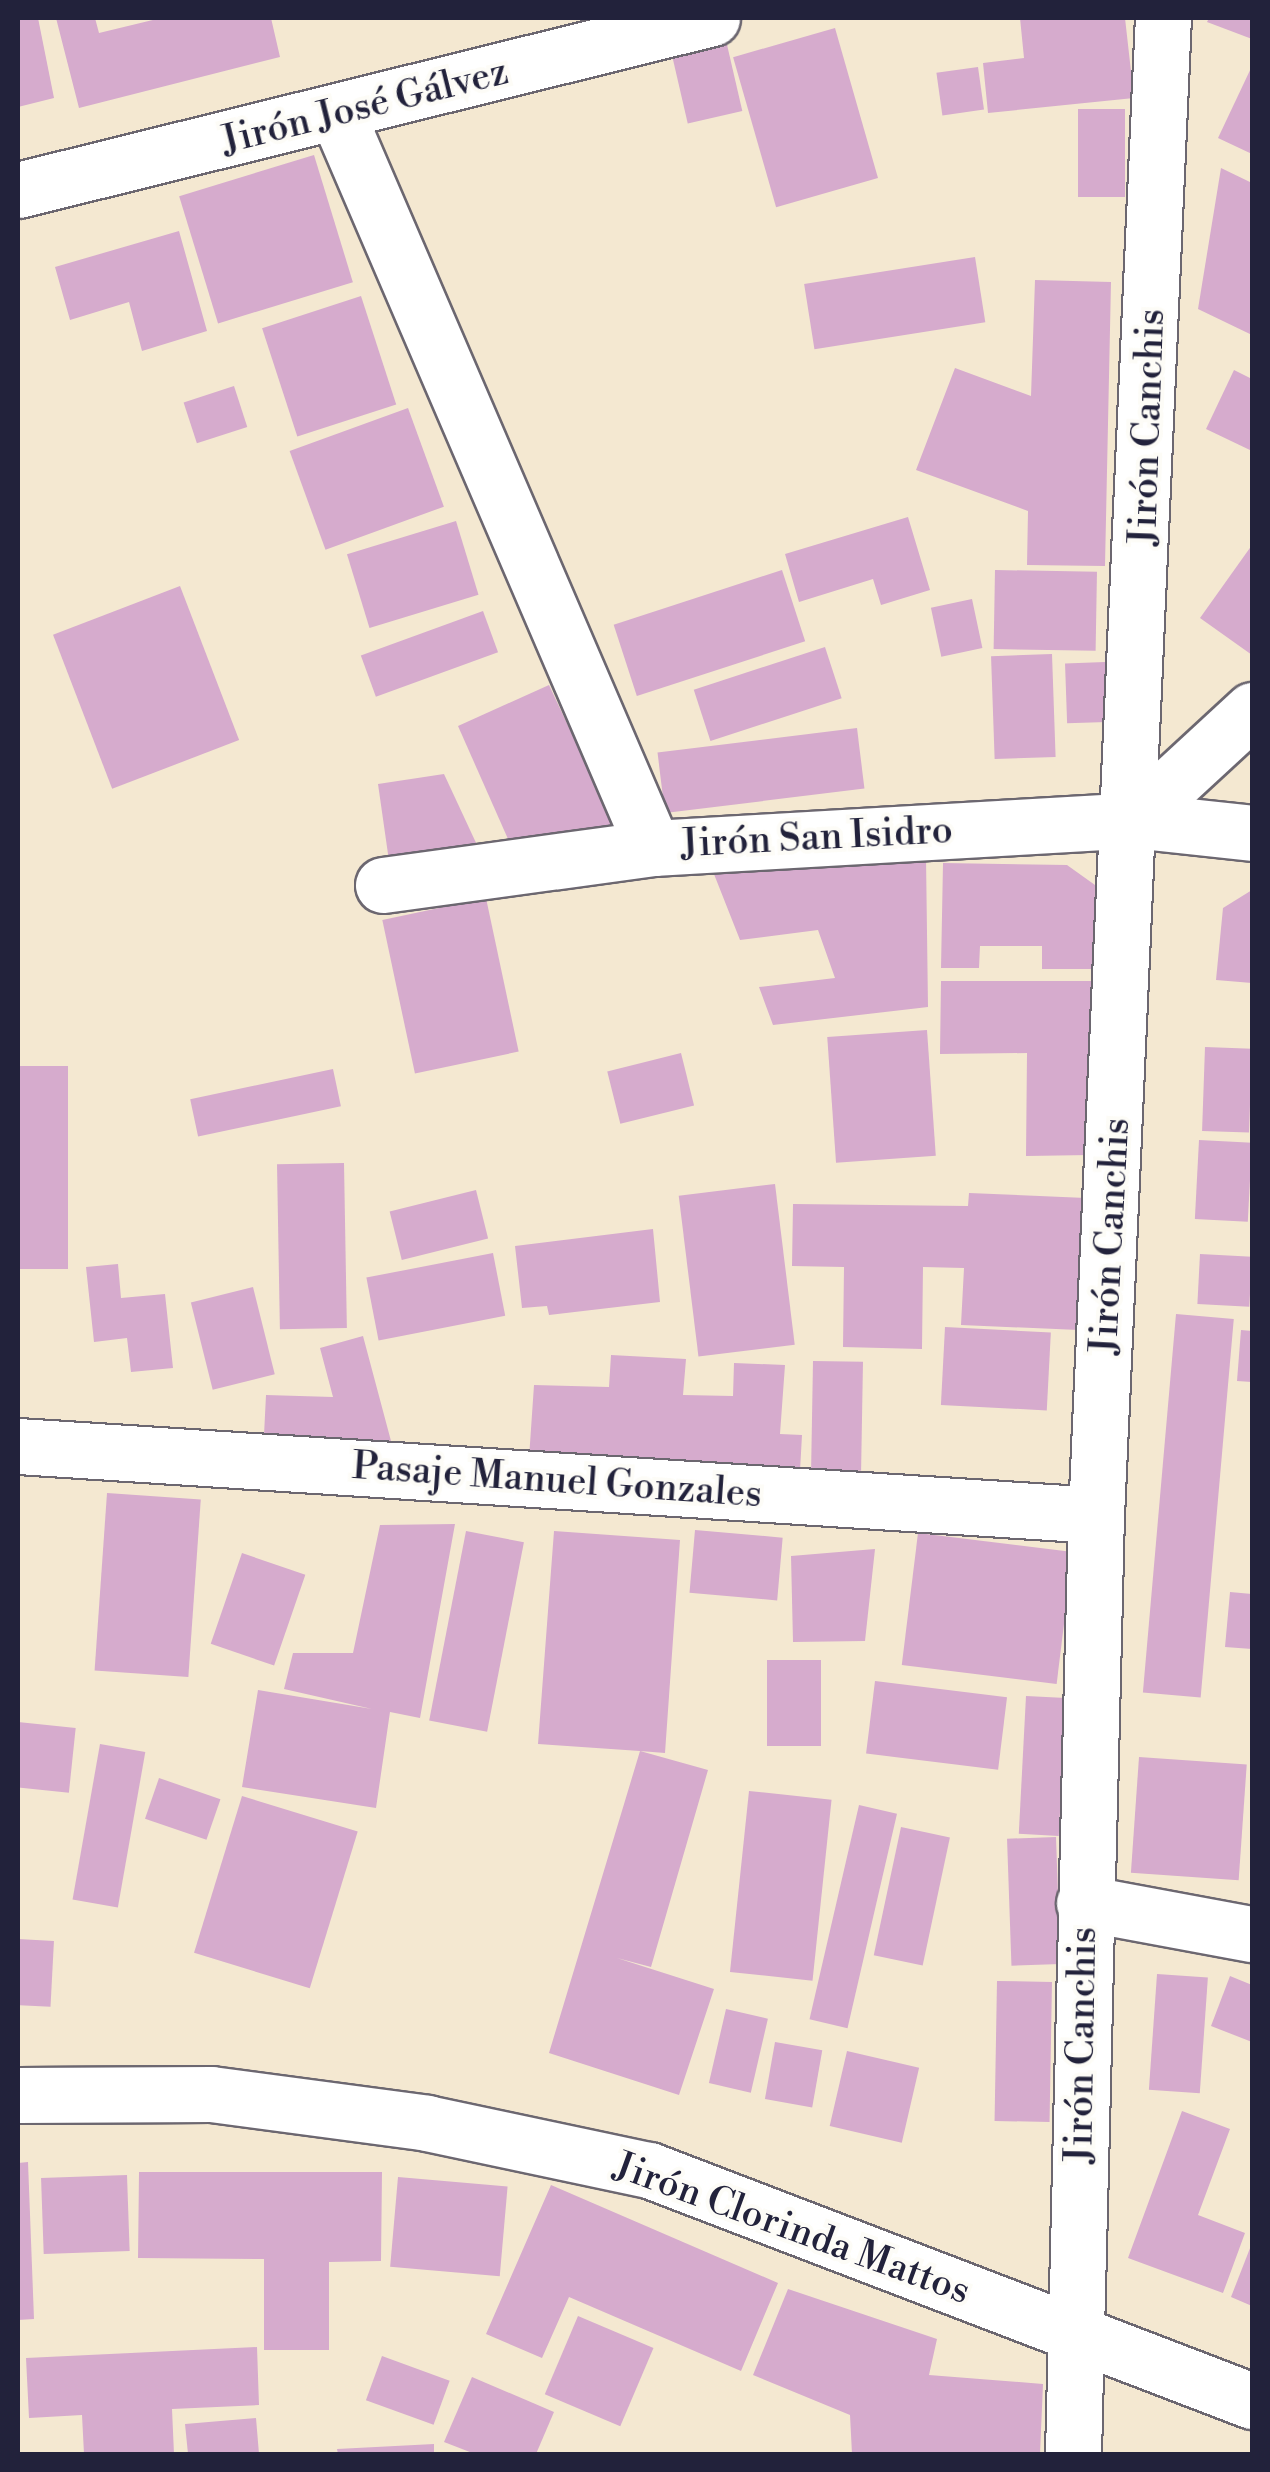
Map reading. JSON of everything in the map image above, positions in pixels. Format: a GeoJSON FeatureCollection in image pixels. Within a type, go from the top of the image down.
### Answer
{"type":"FeatureCollection","features":[{"type":"Feature","properties":{"kind":"street","name":"Jirón José Gálvez"},"geometry":{"type":"LineString","coordinates":[[18,190],[338,116],[712,18]]}},
{"type":"Feature","properties":{"kind":"street","name":"Jirón Canchis"},"geometry":{"type":"LineString","coordinates":[[1073,2454],[1096,1516],[1134,820],[1163,18]]}},
{"type":"Feature","properties":{"kind":"street"},"geometry":{"type":"LineString","coordinates":[[338,116],[652,848]]}},
{"type":"Feature","properties":{"kind":"street"},"geometry":{"type":"LineString","coordinates":[[1134,820],[1252,710]]}},
{"type":"Feature","properties":{"kind":"street","name":"Jirón San Isidro"},"geometry":{"type":"LineString","coordinates":[[383,885],[652,848],[1134,820],[1252,833]]}},
{"type":"Feature","properties":{"kind":"street","name":"Pasaje Manuel Gonzales"},"geometry":{"type":"LineString","coordinates":[[18,1446],[1096,1516]]}},
{"type":"Feature","properties":{"kind":"street"},"geometry":{"type":"LineString","coordinates":[[1084,1903],[1252,1934]]}},
{"type":"Feature","properties":{"kind":"street","name":"Jirón Clorinda Mattos"},"geometry":{"type":"LineString","coordinates":[[18,2094],[211,2094],[427,2123],[649,2170],[1252,2402]]}},
{"type":"Feature","properties":{"kind":"building"},"geometry":{"type":"Polygon","coordinates":[[[18,18],[38,18],[54,98],[18,107],[18,18]]]}},
{"type":"Feature","properties":{"kind":"building"},"geometry":{"type":"Polygon","coordinates":[[[56,18],[95,18],[99,33],[161,18],[271,18],[280,57],[79,108],[56,18]]]}},
{"type":"Feature","properties":{"kind":"building"},"geometry":{"type":"Polygon","coordinates":[[[1020,18],[1125,18],[1134,98],[988,113],[983,63],[1024,58],[1020,18]]]}},
{"type":"Feature","properties":{"kind":"building"},"geometry":{"type":"Polygon","coordinates":[[[1209,18],[1252,18],[1252,39],[1207,22],[1209,18]]]}},
{"type":"Feature","properties":{"kind":"building"},"geometry":{"type":"Polygon","coordinates":[[[835,28],[878,178],[776,207],[733,57],[835,28]]]}},
{"type":"Feature","properties":{"kind":"building"},"geometry":{"type":"Polygon","coordinates":[[[725,36],[742,111],[688,124],[670,49],[725,36]]]}},
{"type":"Feature","properties":{"kind":"building"},"geometry":{"type":"Polygon","coordinates":[[[1252,66],[1252,154],[1218,138],[1252,66]]]}},
{"type":"Feature","properties":{"kind":"building"},"geometry":{"type":"Polygon","coordinates":[[[978,67],[984,110],[942,115],[936,73],[978,67]]]}},
{"type":"Feature","properties":{"kind":"building"},"geometry":{"type":"Polygon","coordinates":[[[1078,109],[1125,109],[1125,197],[1078,197],[1078,109]]]}},
{"type":"Feature","properties":{"kind":"building"},"geometry":{"type":"Polygon","coordinates":[[[314,155],[353,282],[218,323],[179,196],[314,155]]]}},
{"type":"Feature","properties":{"kind":"building"},"geometry":{"type":"Polygon","coordinates":[[[1221,168],[1252,183],[1252,335],[1198,309],[1221,168]]]}},
{"type":"Feature","properties":{"kind":"building"},"geometry":{"type":"Polygon","coordinates":[[[179,231],[207,331],[142,351],[129,302],[70,320],[55,267],[179,231]]]}},
{"type":"Feature","properties":{"kind":"building"},"geometry":{"type":"Polygon","coordinates":[[[975,257],[985,322],[814,349],[804,284],[975,257]]]}},
{"type":"Feature","properties":{"kind":"building"},"geometry":{"type":"Polygon","coordinates":[[[1035,280],[1111,282],[1105,566],[1027,565],[1028,511],[916,470],[955,368],[1031,396],[1035,280]]]}},
{"type":"Feature","properties":{"kind":"building"},"geometry":{"type":"Polygon","coordinates":[[[361,296],[396,404],[297,437],[262,328],[361,296]]]}},
{"type":"Feature","properties":{"kind":"building"},"geometry":{"type":"Polygon","coordinates":[[[1234,370],[1252,379],[1252,451],[1206,429],[1234,370]]]}},
{"type":"Feature","properties":{"kind":"building"},"geometry":{"type":"Polygon","coordinates":[[[234,386],[247,427],[197,443],[184,402],[234,386]]]}},
{"type":"Feature","properties":{"kind":"building"},"geometry":{"type":"Polygon","coordinates":[[[408,408],[444,507],[326,550],[290,451],[408,408]]]}},
{"type":"Feature","properties":{"kind":"building"},"geometry":{"type":"Polygon","coordinates":[[[908,517],[930,590],[881,605],[873,579],[799,602],[785,554],[908,517]]]}},
{"type":"Feature","properties":{"kind":"building"},"geometry":{"type":"Polygon","coordinates":[[[456,521],[479,595],[369,628],[347,554],[456,521]]]}},
{"type":"Feature","properties":{"kind":"building"},"geometry":{"type":"Polygon","coordinates":[[[1252,545],[1252,655],[1200,618],[1252,545]]]}},
{"type":"Feature","properties":{"kind":"building"},"geometry":{"type":"Polygon","coordinates":[[[782,570],[805,641],[637,696],[614,625],[782,570]]]}},
{"type":"Feature","properties":{"kind":"building"},"geometry":{"type":"Polygon","coordinates":[[[995,570],[1097,572],[1096,651],[994,649],[995,570]]]}},
{"type":"Feature","properties":{"kind":"building"},"geometry":{"type":"Polygon","coordinates":[[[180,586],[239,740],[112,789],[53,635],[180,586]]]}},
{"type":"Feature","properties":{"kind":"building"},"geometry":{"type":"Polygon","coordinates":[[[972,599],[982,648],[941,657],[931,608],[972,599]]]}},
{"type":"Feature","properties":{"kind":"building"},"geometry":{"type":"Polygon","coordinates":[[[483,611],[498,652],[376,697],[361,655],[483,611]]]}},
{"type":"Feature","properties":{"kind":"building"},"geometry":{"type":"Polygon","coordinates":[[[825,647],[842,698],[710,741],[694,690],[825,647]]]}},
{"type":"Feature","properties":{"kind":"building"},"geometry":{"type":"Polygon","coordinates":[[[1052,654],[1056,757],[995,759],[991,656],[1052,654]]]}},
{"type":"Feature","properties":{"kind":"building"},"geometry":{"type":"Polygon","coordinates":[[[1105,662],[1107,722],[1067,723],[1065,663],[1105,662]]]}},
{"type":"Feature","properties":{"kind":"building"},"geometry":{"type":"Polygon","coordinates":[[[549,685],[619,834],[512,848],[458,726],[549,685]]]}},
{"type":"Feature","properties":{"kind":"building"},"geometry":{"type":"Polygon","coordinates":[[[857,728],[864,789],[665,813],[657,752],[857,728]]]}},
{"type":"Feature","properties":{"kind":"building"},"geometry":{"type":"Polygon","coordinates":[[[444,774],[484,860],[389,861],[378,784],[444,774]]]}},
{"type":"Feature","properties":{"kind":"building"},"geometry":{"type":"Polygon","coordinates":[[[926,857],[928,1007],[773,1025],[759,987],[835,978],[818,930],[740,940],[710,864],[926,857]]]}},
{"type":"Feature","properties":{"kind":"building"},"geometry":{"type":"Polygon","coordinates":[[[943,863],[1067,865],[1095,885],[1094,969],[1042,969],[1042,946],[980,946],[979,968],[941,968],[943,863]]]}},
{"type":"Feature","properties":{"kind":"building"},"geometry":{"type":"Polygon","coordinates":[[[1252,890],[1252,983],[1216,980],[1223,908],[1252,890]]]}},
{"type":"Feature","properties":{"kind":"building"},"geometry":{"type":"Polygon","coordinates":[[[486,898],[519,1052],[415,1074],[382,920],[486,898]]]}},
{"type":"Feature","properties":{"kind":"building"},"geometry":{"type":"Polygon","coordinates":[[[941,981],[1091,981],[1090,1155],[1026,1156],[1027,1053],[940,1054],[941,981]]]}},
{"type":"Feature","properties":{"kind":"building"},"geometry":{"type":"Polygon","coordinates":[[[927,1030],[936,1156],[836,1163],[827,1037],[927,1030]]]}},
{"type":"Feature","properties":{"kind":"building"},"geometry":{"type":"Polygon","coordinates":[[[1205,1047],[1252,1049],[1249,1133],[1202,1131],[1205,1047]]]}},
{"type":"Feature","properties":{"kind":"building"},"geometry":{"type":"Polygon","coordinates":[[[681,1053],[694,1105],[620,1124],[607,1071],[681,1053]]]}},
{"type":"Feature","properties":{"kind":"building"},"geometry":{"type":"Polygon","coordinates":[[[18,1066],[68,1066],[68,1269],[18,1269],[18,1066]]]}},
{"type":"Feature","properties":{"kind":"building"},"geometry":{"type":"Polygon","coordinates":[[[333,1069],[341,1106],[198,1137],[190,1099],[333,1069]]]}},
{"type":"Feature","properties":{"kind":"building"},"geometry":{"type":"Polygon","coordinates":[[[1199,1140],[1252,1143],[1248,1222],[1195,1219],[1199,1140]]]}},
{"type":"Feature","properties":{"kind":"building"},"geometry":{"type":"Polygon","coordinates":[[[344,1163],[347,1328],[280,1329],[277,1164],[344,1163]]]}},
{"type":"Feature","properties":{"kind":"building"},"geometry":{"type":"Polygon","coordinates":[[[775,1184],[795,1345],[698,1357],[679,1196],[775,1184]]]}},
{"type":"Feature","properties":{"kind":"building"},"geometry":{"type":"Polygon","coordinates":[[[476,1190],[488,1239],[402,1260],[390,1212],[476,1190]]]}},
{"type":"Feature","properties":{"kind":"building"},"geometry":{"type":"Polygon","coordinates":[[[969,1193],[1086,1198],[1079,1330],[961,1325],[964,1268],[923,1267],[922,1349],[843,1347],[844,1267],[792,1266],[793,1204],[968,1206],[969,1193]]]}},
{"type":"Feature","properties":{"kind":"building"},"geometry":{"type":"Polygon","coordinates":[[[653,1229],[660,1302],[549,1315],[547,1306],[522,1308],[515,1246],[653,1229]]]}},
{"type":"Feature","properties":{"kind":"building"},"geometry":{"type":"Polygon","coordinates":[[[493,1253],[505,1316],[379,1340],[366,1278],[493,1253]]]}},
{"type":"Feature","properties":{"kind":"building"},"geometry":{"type":"Polygon","coordinates":[[[1200,1254],[1252,1257],[1249,1307],[1197,1304],[1200,1254]]]}},
{"type":"Feature","properties":{"kind":"building"},"geometry":{"type":"Polygon","coordinates":[[[118,1264],[121,1298],[165,1294],[173,1368],[131,1372],[127,1338],[94,1342],[86,1267],[118,1264]]]}},
{"type":"Feature","properties":{"kind":"building"},"geometry":{"type":"Polygon","coordinates":[[[253,1287],[275,1374],[213,1390],[191,1302],[253,1287]]]}},
{"type":"Feature","properties":{"kind":"building"},"geometry":{"type":"Polygon","coordinates":[[[1176,1314],[1234,1319],[1201,1698],[1143,1693],[1176,1314]]]}},
{"type":"Feature","properties":{"kind":"building"},"geometry":{"type":"Polygon","coordinates":[[[945,1327],[1051,1333],[1047,1410],[941,1405],[945,1327]]]}},
{"type":"Feature","properties":{"kind":"building"},"geometry":{"type":"Polygon","coordinates":[[[1241,1330],[1252,1331],[1252,1382],[1237,1381],[1241,1330]]]}},
{"type":"Feature","properties":{"kind":"building"},"geometry":{"type":"Polygon","coordinates":[[[363,1336],[391,1441],[264,1435],[266,1395],[333,1397],[320,1348],[363,1336]]]}},
{"type":"Feature","properties":{"kind":"building"},"geometry":{"type":"Polygon","coordinates":[[[611,1355],[686,1359],[683,1395],[733,1396],[734,1363],[785,1365],[780,1434],[802,1435],[800,1471],[529,1458],[534,1385],[609,1387],[611,1355]]]}},
{"type":"Feature","properties":{"kind":"building"},"geometry":{"type":"Polygon","coordinates":[[[813,1361],[863,1362],[861,1471],[811,1470],[813,1361]]]}},
{"type":"Feature","properties":{"kind":"building"},"geometry":{"type":"Polygon","coordinates":[[[107,1493],[201,1500],[188,1677],[95,1671],[107,1493]]]}},
{"type":"Feature","properties":{"kind":"building"},"geometry":{"type":"Polygon","coordinates":[[[455,1524],[420,1718],[390,1712],[376,1808],[242,1787],[258,1690],[372,1709],[284,1689],[293,1653],[353,1653],[380,1525],[455,1524]]]}},
{"type":"Feature","properties":{"kind":"building"},"geometry":{"type":"Polygon","coordinates":[[[695,1530],[783,1538],[777,1600],[690,1593],[695,1530]]]}},
{"type":"Feature","properties":{"kind":"building"},"geometry":{"type":"Polygon","coordinates":[[[466,1531],[524,1542],[487,1732],[429,1720],[466,1531]]]}},
{"type":"Feature","properties":{"kind":"building"},"geometry":{"type":"Polygon","coordinates":[[[554,1531],[680,1540],[665,1753],[538,1744],[554,1531]]]}},
{"type":"Feature","properties":{"kind":"building"},"geometry":{"type":"Polygon","coordinates":[[[918,1533],[1073,1552],[1057,1684],[902,1665],[918,1533]]]}},
{"type":"Feature","properties":{"kind":"building"},"geometry":{"type":"Polygon","coordinates":[[[875,1549],[865,1641],[793,1642],[791,1556],[875,1549]]]}},
{"type":"Feature","properties":{"kind":"building"},"geometry":{"type":"Polygon","coordinates":[[[242,1553],[305,1575],[274,1666],[211,1644],[242,1553]]]}},
{"type":"Feature","properties":{"kind":"building"},"geometry":{"type":"Polygon","coordinates":[[[1230,1592],[1252,1594],[1252,1649],[1225,1647],[1230,1592]]]}},
{"type":"Feature","properties":{"kind":"building"},"geometry":{"type":"Polygon","coordinates":[[[767,1660],[821,1660],[821,1746],[767,1746],[767,1660]]]}},
{"type":"Feature","properties":{"kind":"building"},"geometry":{"type":"Polygon","coordinates":[[[875,1681],[1007,1697],[998,1770],[866,1753],[875,1681]]]}},
{"type":"Feature","properties":{"kind":"building"},"geometry":{"type":"Polygon","coordinates":[[[1026,1696],[1066,1698],[1059,1836],[1019,1834],[1026,1696]]]}},
{"type":"Feature","properties":{"kind":"building"},"geometry":{"type":"Polygon","coordinates":[[[18,1722],[76,1728],[69,1793],[18,1787],[18,1722]]]}},
{"type":"Feature","properties":{"kind":"building"},"geometry":{"type":"Polygon","coordinates":[[[100,1744],[145,1752],[118,1908],[73,1900],[100,1744]]]}},
{"type":"Feature","properties":{"kind":"building"},"geometry":{"type":"Polygon","coordinates":[[[640,1751],[708,1770],[651,1967],[617,1958],[714,1989],[679,2095],[549,2053],[640,1751]]]}},
{"type":"Feature","properties":{"kind":"building"},"geometry":{"type":"Polygon","coordinates":[[[1139,1757],[1247,1765],[1239,1880],[1131,1873],[1139,1757]]]}},
{"type":"Feature","properties":{"kind":"building"},"geometry":{"type":"Polygon","coordinates":[[[159,1778],[220,1799],[206,1840],[145,1819],[159,1778]]]}},
{"type":"Feature","properties":{"kind":"building"},"geometry":{"type":"Polygon","coordinates":[[[749,1791],[832,1800],[813,1981],[730,1972],[749,1791]]]}},
{"type":"Feature","properties":{"kind":"building"},"geometry":{"type":"Polygon","coordinates":[[[242,1796],[358,1831],[310,1988],[194,1953],[242,1796]]]}},
{"type":"Feature","properties":{"kind":"building"},"geometry":{"type":"Polygon","coordinates":[[[859,1805],[897,1814],[848,2028],[810,2019],[859,1805]]]}},
{"type":"Feature","properties":{"kind":"building"},"geometry":{"type":"Polygon","coordinates":[[[901,1827],[950,1837],[923,1966],[874,1955],[901,1827]]]}},
{"type":"Feature","properties":{"kind":"building"},"geometry":{"type":"Polygon","coordinates":[[[1056,1837],[1060,1964],[1011,1966],[1007,1839],[1056,1837]]]}},
{"type":"Feature","properties":{"kind":"building"},"geometry":{"type":"Polygon","coordinates":[[[18,1939],[54,1941],[50,2007],[18,2005],[18,1939]]]}},
{"type":"Feature","properties":{"kind":"building"},"geometry":{"type":"Polygon","coordinates":[[[1157,1974],[1208,1978],[1200,2093],[1149,2090],[1157,1974]]]}},
{"type":"Feature","properties":{"kind":"building"},"geometry":{"type":"Polygon","coordinates":[[[1230,1976],[1252,1985],[1252,2042],[1211,2026],[1230,1976]]]}},
{"type":"Feature","properties":{"kind":"building"},"geometry":{"type":"Polygon","coordinates":[[[997,1981],[1052,1982],[1050,2122],[995,2121],[997,1981]]]}},
{"type":"Feature","properties":{"kind":"building"},"geometry":{"type":"Polygon","coordinates":[[[726,2009],[768,2019],[751,2093],[709,2083],[726,2009]]]}},
{"type":"Feature","properties":{"kind":"building"},"geometry":{"type":"Polygon","coordinates":[[[775,2042],[822,2050],[812,2107],[765,2099],[775,2042]]]}},
{"type":"Feature","properties":{"kind":"building"},"geometry":{"type":"Polygon","coordinates":[[[847,2051],[919,2068],[902,2143],[830,2126],[847,2051]]]}},
{"type":"Feature","properties":{"kind":"building"},"geometry":{"type":"Polygon","coordinates":[[[1182,2111],[1230,2129],[1198,2215],[1245,2233],[1223,2293],[1128,2258],[1182,2111]]]}},
{"type":"Feature","properties":{"kind":"building"},"geometry":{"type":"Polygon","coordinates":[[[28,2162],[34,2319],[18,2320],[18,2163],[28,2162]]]}},
{"type":"Feature","properties":{"kind":"building"},"geometry":{"type":"Polygon","coordinates":[[[139,2172],[382,2172],[381,2261],[329,2262],[329,2350],[264,2350],[264,2259],[138,2258],[139,2172]]]}},
{"type":"Feature","properties":{"kind":"building"},"geometry":{"type":"Polygon","coordinates":[[[127,2175],[130,2251],[44,2254],[41,2178],[127,2175]]]}},
{"type":"Feature","properties":{"kind":"building"},"geometry":{"type":"Polygon","coordinates":[[[398,2177],[508,2187],[500,2276],[390,2267],[398,2177]]]}},
{"type":"Feature","properties":{"kind":"building"},"geometry":{"type":"Polygon","coordinates":[[[551,2185],[778,2283],[741,2371],[569,2297],[542,2358],[486,2334],[551,2185]]]}},
{"type":"Feature","properties":{"kind":"building"},"geometry":{"type":"Polygon","coordinates":[[[1252,2243],[1252,2306],[1231,2297],[1252,2243]]]}},
{"type":"Feature","properties":{"kind":"building"},"geometry":{"type":"Polygon","coordinates":[[[788,2289],[937,2339],[929,2375],[1043,2384],[1040,2454],[852,2454],[850,2415],[753,2375],[788,2289]]]}},
{"type":"Feature","properties":{"kind":"building"},"geometry":{"type":"Polygon","coordinates":[[[578,2316],[653,2348],[620,2426],[545,2394],[578,2316]]]}},
{"type":"Feature","properties":{"kind":"building"},"geometry":{"type":"Polygon","coordinates":[[[257,2347],[259,2405],[172,2409],[174,2454],[84,2454],[82,2415],[29,2418],[26,2358],[257,2347]]]}},
{"type":"Feature","properties":{"kind":"building"},"geometry":{"type":"Polygon","coordinates":[[[382,2356],[450,2381],[434,2425],[366,2400],[382,2356]]]}},
{"type":"Feature","properties":{"kind":"building"},"geometry":{"type":"Polygon","coordinates":[[[472,2377],[554,2412],[536,2454],[475,2454],[444,2442],[472,2377]]]}},
{"type":"Feature","properties":{"kind":"building"},"geometry":{"type":"Polygon","coordinates":[[[256,2418],[259,2454],[188,2454],[185,2424],[256,2418]]]}},
{"type":"Feature","properties":{"kind":"building"},"geometry":{"type":"Polygon","coordinates":[[[434,2444],[434,2454],[338,2454],[337,2449],[434,2444]]]}}]}
